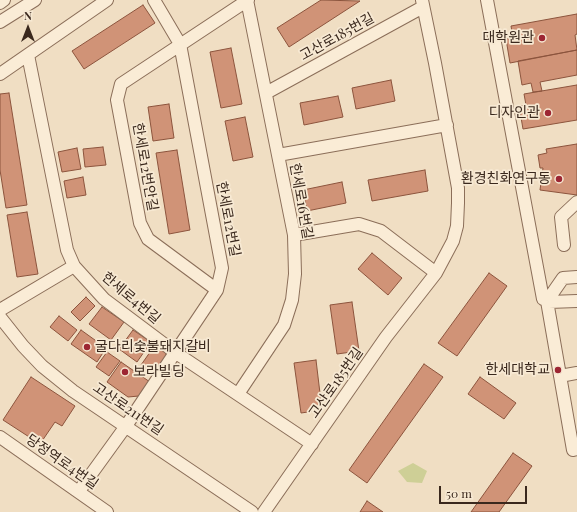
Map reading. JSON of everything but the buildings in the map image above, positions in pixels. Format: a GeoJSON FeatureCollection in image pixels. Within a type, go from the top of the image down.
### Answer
{"type":"FeatureCollection","features":[{"type":"Feature","properties":{"kind":"street"},"geometry":{"type":"LineString","coordinates":[[0,3],[4,0]]}},
{"type":"Feature","properties":{"kind":"street"},"geometry":{"type":"LineString","coordinates":[[0,22],[35,0]]}},
{"type":"Feature","properties":{"kind":"street"},"geometry":{"type":"LineString","coordinates":[[0,74],[107,0]]}},
{"type":"Feature","properties":{"kind":"street","name":"한세로12번길"},"geometry":{"type":"LineString","coordinates":[[79,491],[126,426],[217,290],[222,268],[180,44],[154,0]]}},
{"type":"Feature","properties":{"kind":"street"},"geometry":{"type":"LineString","coordinates":[[180,44],[248,0]]}},
{"type":"Feature","properties":{"kind":"street","name":"한세로16번길"},"geometry":{"type":"LineString","coordinates":[[238,394],[284,325],[292,300],[295,274],[294,235],[248,0]]}},
{"type":"Feature","properties":{"kind":"street"},"geometry":{"type":"LineString","coordinates":[[487,0],[543,300],[550,302],[577,301]]}},
{"type":"Feature","properties":{"kind":"street","name":"고산로185번길"},"geometry":{"type":"LineString","coordinates":[[264,512],[386,337],[436,273],[453,241],[457,226],[458,203],[458,188],[447,125],[423,3],[266,93]]}},
{"type":"Feature","properties":{"kind":"street","name":"한세로12번안길"},"geometry":{"type":"LineString","coordinates":[[180,44],[121,84],[117,100],[140,223],[148,239],[217,290]]}},
{"type":"Feature","properties":{"kind":"street","name":"한세로4번길"},"geometry":{"type":"LineString","coordinates":[[28,55],[67,250],[74,266],[104,298],[176,353],[312,444]]}},
{"type":"Feature","properties":{"kind":"street"},"geometry":{"type":"LineString","coordinates":[[278,155],[447,125]]}},
{"type":"Feature","properties":{"kind":"street"},"geometry":{"type":"LineString","coordinates":[[564,245],[561,217],[577,202]]}},
{"type":"Feature","properties":{"kind":"street"},"geometry":{"type":"LineString","coordinates":[[294,235],[359,224],[381,231],[436,273]]}},
{"type":"Feature","properties":{"kind":"street"},"geometry":{"type":"LineString","coordinates":[[0,310],[74,266]]}},
{"type":"Feature","properties":{"kind":"street"},"geometry":{"type":"LineString","coordinates":[[577,278],[563,278],[547,301],[573,450],[577,449]]}},
{"type":"Feature","properties":{"kind":"street","name":"고산로211번길"},"geometry":{"type":"LineString","coordinates":[[0,317],[23,346],[42,366],[73,390],[252,512]]}},
{"type":"Feature","properties":{"kind":"street"},"geometry":{"type":"LineString","coordinates":[[560,376],[577,373]]}},
{"type":"Feature","properties":{"kind":"street","name":"당정역로4번길"},"geometry":{"type":"LineString","coordinates":[[0,437],[108,512]]}},
{"type":"Feature","properties":{"kind":"green space"},"geometry":{"type":"Polygon","coordinates":[[[413,463],[427,471],[422,483],[407,482],[398,471],[413,463]]]}},
{"type":"Feature","properties":{"kind":"place","name":"대학원관"},"geometry":{"type":"Point","coordinates":[542,38]}},
{"type":"Feature","properties":{"kind":"place","name":"디자인관"},"geometry":{"type":"Point","coordinates":[548,113]}},
{"type":"Feature","properties":{"kind":"place","name":"환경친화연구동"},"geometry":{"type":"Point","coordinates":[559,179]}},
{"type":"Feature","properties":{"kind":"place","name":"굴다리숯불돼지갈비"},"geometry":{"type":"Point","coordinates":[87,347]}},
{"type":"Feature","properties":{"kind":"place","name":"한세대학교"},"geometry":{"type":"Point","coordinates":[558,370]}},
{"type":"Feature","properties":{"kind":"place","name":"보라빌딩"},"geometry":{"type":"Point","coordinates":[125,372]}}]}
